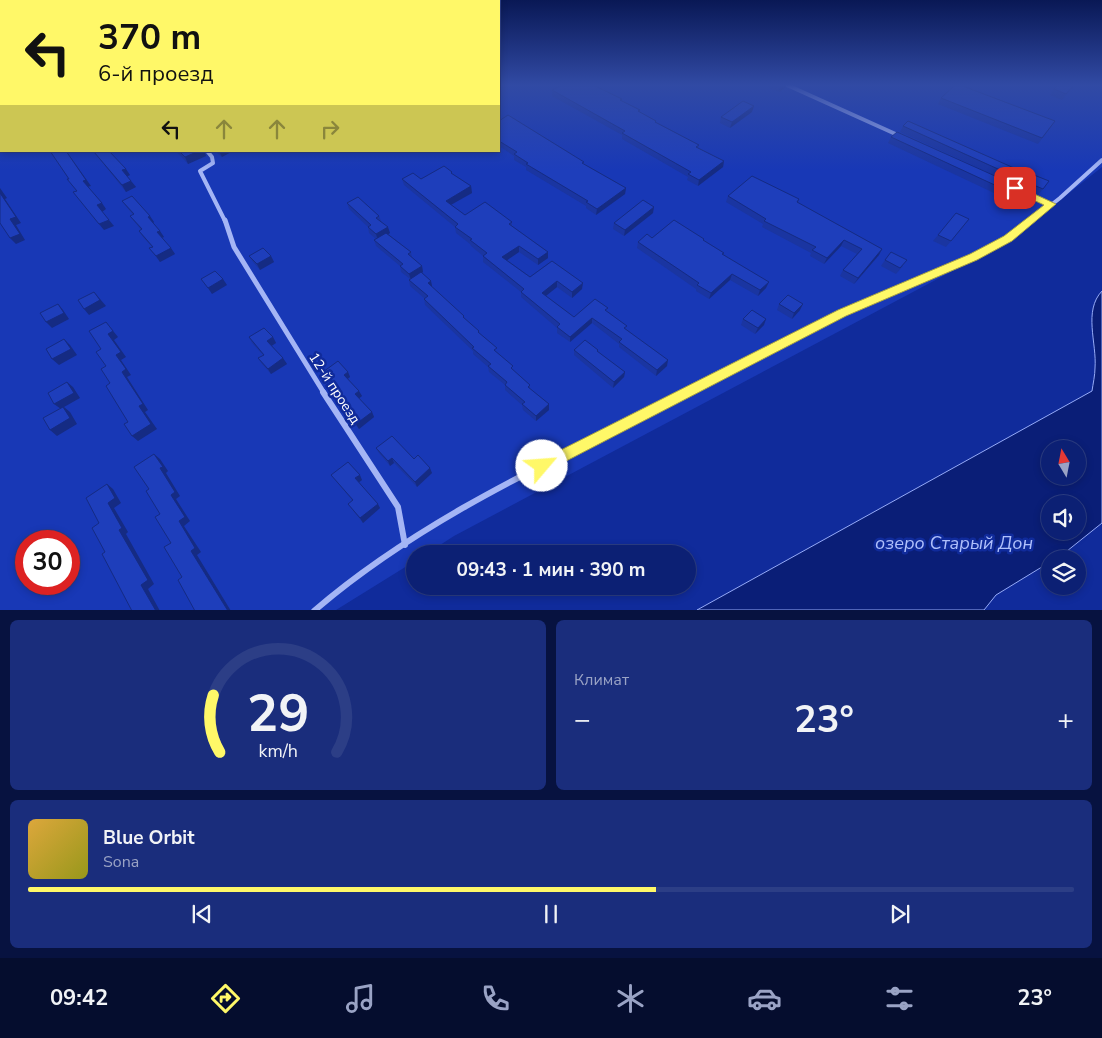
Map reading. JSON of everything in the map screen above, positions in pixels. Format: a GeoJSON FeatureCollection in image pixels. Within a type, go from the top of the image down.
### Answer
{"type":"FeatureCollection","features":[{"type":"Feature","properties":{"kind":"street"},"geometry":{"type":"LineString","coordinates":[[850,113],[906,139]]}},
{"type":"Feature","properties":{"kind":"street","name":"12-й проезд"},"geometry":{"type":"LineString","coordinates":[[208,152],[212,156],[214,163],[200,171],[225,220],[234,247],[295,348],[398,508],[406,545]]}},
{"type":"Feature","properties":{"kind":"street"},"geometry":{"type":"LineString","coordinates":[[314,610],[350,580],[477,499],[842,313],[973,257],[1008,239],[1102,160]]}},
{"type":"Feature","properties":{"kind":"street"},"geometry":{"type":"LineString","coordinates":[[988,176],[1051,204]]}},
{"type":"Feature","properties":{"kind":"shaded area"},"geometry":{"type":"Polygon","coordinates":[[[500,113],[1102,113],[1102,167],[1007,242],[440,545],[406,545],[406,567],[336,610],[0,610],[0,152],[500,152],[500,113]]]}},
{"type":"Feature","properties":{"kind":"water","name":"озеро Старый Дон"},"geometry":{"type":"Polygon","coordinates":[[[1102,291],[1102,523],[1086,536],[1086,495],[1041,495],[1041,540],[1081,540],[1068,550],[1041,550],[1041,568],[996,595],[984,610],[697,610],[1092,391],[1095,374],[1092,328],[1093,308],[1096,299],[1102,291]]]}},
{"type":"Feature","properties":{"kind":"building"},"geometry":{"type":"Polygon","coordinates":[[[594,113],[642,113],[699,145],[696,147],[724,161],[699,180],[688,174],[691,172],[622,133],[625,131],[594,113]]]}},
{"type":"Feature","properties":{"kind":"building"},"geometry":{"type":"Polygon","coordinates":[[[726,113],[744,113],[732,122],[721,117],[726,113]]]}},
{"type":"Feature","properties":{"kind":"building"},"geometry":{"type":"Polygon","coordinates":[[[980,113],[1035,113],[1055,121],[1042,138],[980,113]]]}},
{"type":"Feature","properties":{"kind":"building"},"geometry":{"type":"Polygon","coordinates":[[[508,115],[584,162],[582,163],[626,188],[597,209],[586,202],[588,201],[526,164],[528,163],[514,154],[517,152],[500,142],[500,120],[508,115]]]}},
{"type":"Feature","properties":{"kind":"building"},"geometry":{"type":"Polygon","coordinates":[[[908,121],[1014,168],[1009,174],[903,126],[908,121]]]}},
{"type":"Feature","properties":{"kind":"building"},"geometry":{"type":"Polygon","coordinates":[[[897,132],[1004,180],[999,187],[891,137],[897,132]]]}},
{"type":"Feature","properties":{"kind":"building"},"geometry":{"type":"Polygon","coordinates":[[[51,152],[67,152],[86,180],[83,181],[102,203],[97,205],[109,220],[99,224],[73,192],[77,191],[67,179],[69,179],[51,152]]]}},
{"type":"Feature","properties":{"kind":"building"},"geometry":{"type":"Polygon","coordinates":[[[94,152],[110,152],[126,169],[122,170],[131,181],[122,185],[94,152]]]}},
{"type":"Feature","properties":{"kind":"building"},"geometry":{"type":"Polygon","coordinates":[[[180,152],[197,152],[185,157],[180,152]]]}},
{"type":"Feature","properties":{"kind":"building"},"geometry":{"type":"Polygon","coordinates":[[[444,166],[471,186],[446,201],[465,215],[485,202],[512,222],[509,224],[548,252],[538,259],[519,246],[502,257],[530,277],[552,261],[583,283],[572,292],[557,281],[542,293],[574,317],[595,299],[608,308],[605,310],[627,326],[624,328],[668,360],[657,370],[619,342],[622,339],[592,318],[570,337],[557,327],[560,324],[521,292],[524,289],[483,256],[487,253],[455,227],[458,224],[402,179],[413,173],[421,179],[444,166]]]}},
{"type":"Feature","properties":{"kind":"building"},"geometry":{"type":"Polygon","coordinates":[[[1034,175],[1049,181],[1043,189],[1029,183],[1034,175]]]}},
{"type":"Feature","properties":{"kind":"building"},"geometry":{"type":"Polygon","coordinates":[[[752,176],[799,199],[797,202],[882,249],[858,278],[843,270],[862,249],[844,240],[827,258],[812,250],[816,247],[764,221],[766,219],[728,196],[752,176]]]}},
{"type":"Feature","properties":{"kind":"building"},"geometry":{"type":"Polygon","coordinates":[[[1024,189],[1038,196],[1036,199],[1022,192],[1024,189]]]}},
{"type":"Feature","properties":{"kind":"building"},"geometry":{"type":"Polygon","coordinates":[[[0,193],[16,217],[10,219],[20,234],[10,238],[0,223],[0,193]]]}},
{"type":"Feature","properties":{"kind":"building"},"geometry":{"type":"Polygon","coordinates":[[[132,196],[150,216],[148,217],[160,231],[157,232],[171,248],[156,256],[149,248],[153,247],[139,231],[142,229],[130,216],[134,214],[122,201],[132,196]]]}},
{"type":"Feature","properties":{"kind":"building"},"geometry":{"type":"Polygon","coordinates":[[[358,197],[379,216],[376,218],[388,227],[376,234],[368,227],[371,225],[347,203],[358,197]]]}},
{"type":"Feature","properties":{"kind":"building"},"geometry":{"type":"Polygon","coordinates":[[[643,200],[654,207],[625,230],[614,223],[643,200]]]}},
{"type":"Feature","properties":{"kind":"building"},"geometry":{"type":"Polygon","coordinates":[[[956,213],[969,219],[951,241],[938,235],[956,213]]]}},
{"type":"Feature","properties":{"kind":"building"},"geometry":{"type":"Polygon","coordinates":[[[674,220],[724,253],[722,254],[769,282],[760,290],[732,274],[711,293],[638,242],[647,234],[652,238],[674,220]]]}},
{"type":"Feature","properties":{"kind":"building"},"geometry":{"type":"Polygon","coordinates":[[[386,233],[411,252],[408,254],[422,266],[409,274],[400,266],[403,264],[374,240],[386,233]]]}},
{"type":"Feature","properties":{"kind":"building"},"geometry":{"type":"Polygon","coordinates":[[[263,248],[271,256],[257,264],[249,256],[263,248]]]}},
{"type":"Feature","properties":{"kind":"building"},"geometry":{"type":"Polygon","coordinates":[[[891,252],[907,260],[900,268],[885,260],[891,252]]]}},
{"type":"Feature","properties":{"kind":"building"},"geometry":{"type":"Polygon","coordinates":[[[215,271],[223,279],[208,288],[201,279],[215,271]]]}},
{"type":"Feature","properties":{"kind":"building"},"geometry":{"type":"Polygon","coordinates":[[[421,272],[431,281],[428,283],[497,348],[494,350],[513,366],[511,368],[530,385],[528,387],[549,404],[536,416],[522,404],[525,402],[505,385],[507,382],[488,366],[491,364],[472,348],[474,347],[424,299],[428,296],[409,280],[421,272]]]}},
{"type":"Feature","properties":{"kind":"building"},"geometry":{"type":"Polygon","coordinates":[[[94,292],[100,300],[84,309],[78,300],[94,292]]]}},
{"type":"Feature","properties":{"kind":"building"},"geometry":{"type":"Polygon","coordinates":[[[788,295],[803,304],[794,313],[779,304],[788,295]]]}},
{"type":"Feature","properties":{"kind":"building"},"geometry":{"type":"Polygon","coordinates":[[[58,304],[64,313],[46,322],[40,313],[58,304]]]}},
{"type":"Feature","properties":{"kind":"building"},"geometry":{"type":"Polygon","coordinates":[[[752,310],[766,319],[758,328],[743,319],[752,310]]]}},
{"type":"Feature","properties":{"kind":"building"},"geometry":{"type":"Polygon","coordinates":[[[106,322],[113,331],[108,334],[121,352],[116,355],[126,369],[122,372],[143,404],[139,406],[151,424],[132,436],[124,424],[128,422],[106,386],[110,383],[101,369],[106,366],[96,352],[101,349],[89,331],[106,322]]]}},
{"type":"Feature","properties":{"kind":"building"},"geometry":{"type":"Polygon","coordinates":[[[264,328],[273,337],[267,341],[283,358],[268,369],[258,358],[264,355],[249,337],[264,328]]]}},
{"type":"Feature","properties":{"kind":"building"},"geometry":{"type":"Polygon","coordinates":[[[64,339],[71,349],[52,359],[46,349],[64,339]]]}},
{"type":"Feature","properties":{"kind":"building"},"geometry":{"type":"Polygon","coordinates":[[[585,340],[625,372],[614,382],[574,350],[585,340]]]}},
{"type":"Feature","properties":{"kind":"building"},"geometry":{"type":"Polygon","coordinates":[[[338,361],[348,372],[344,375],[359,391],[355,394],[372,412],[356,424],[345,412],[350,408],[333,391],[338,388],[323,372],[338,361]]]}},
{"type":"Feature","properties":{"kind":"building"},"geometry":{"type":"Polygon","coordinates":[[[67,382],[74,393],[54,404],[48,393],[67,382]]]}},
{"type":"Feature","properties":{"kind":"building"},"geometry":{"type":"Polygon","coordinates":[[[63,407],[70,418],[50,430],[43,418],[63,407]]]}},
{"type":"Feature","properties":{"kind":"building"},"geometry":{"type":"Polygon","coordinates":[[[392,436],[414,459],[418,455],[430,468],[415,482],[392,458],[388,461],[376,448],[392,436]]]}},
{"type":"Feature","properties":{"kind":"building"},"geometry":{"type":"Polygon","coordinates":[[[154,454],[163,467],[160,468],[175,492],[171,495],[185,517],[179,521],[195,548],[191,551],[227,610],[194,610],[178,580],[182,577],[164,547],[171,543],[155,517],[160,514],[146,491],[149,489],[134,467],[154,454]]]}},
{"type":"Feature","properties":{"kind":"building"},"geometry":{"type":"Polygon","coordinates":[[[348,462],[360,475],[355,478],[378,504],[360,518],[348,504],[353,500],[331,475],[348,462]]]}},
{"type":"Feature","properties":{"kind":"building"},"geometry":{"type":"Polygon","coordinates":[[[107,484],[115,498],[108,503],[122,528],[119,530],[148,580],[141,585],[155,610],[131,610],[102,554],[105,552],[92,528],[99,523],[86,498],[107,484]]]}},
{"type":"Feature","properties":{"kind":"route"},"geometry":{"type":"LineString","coordinates":[[542,466],[842,313],[973,257],[1008,239],[1051,204],[1015,188]]}}]}
